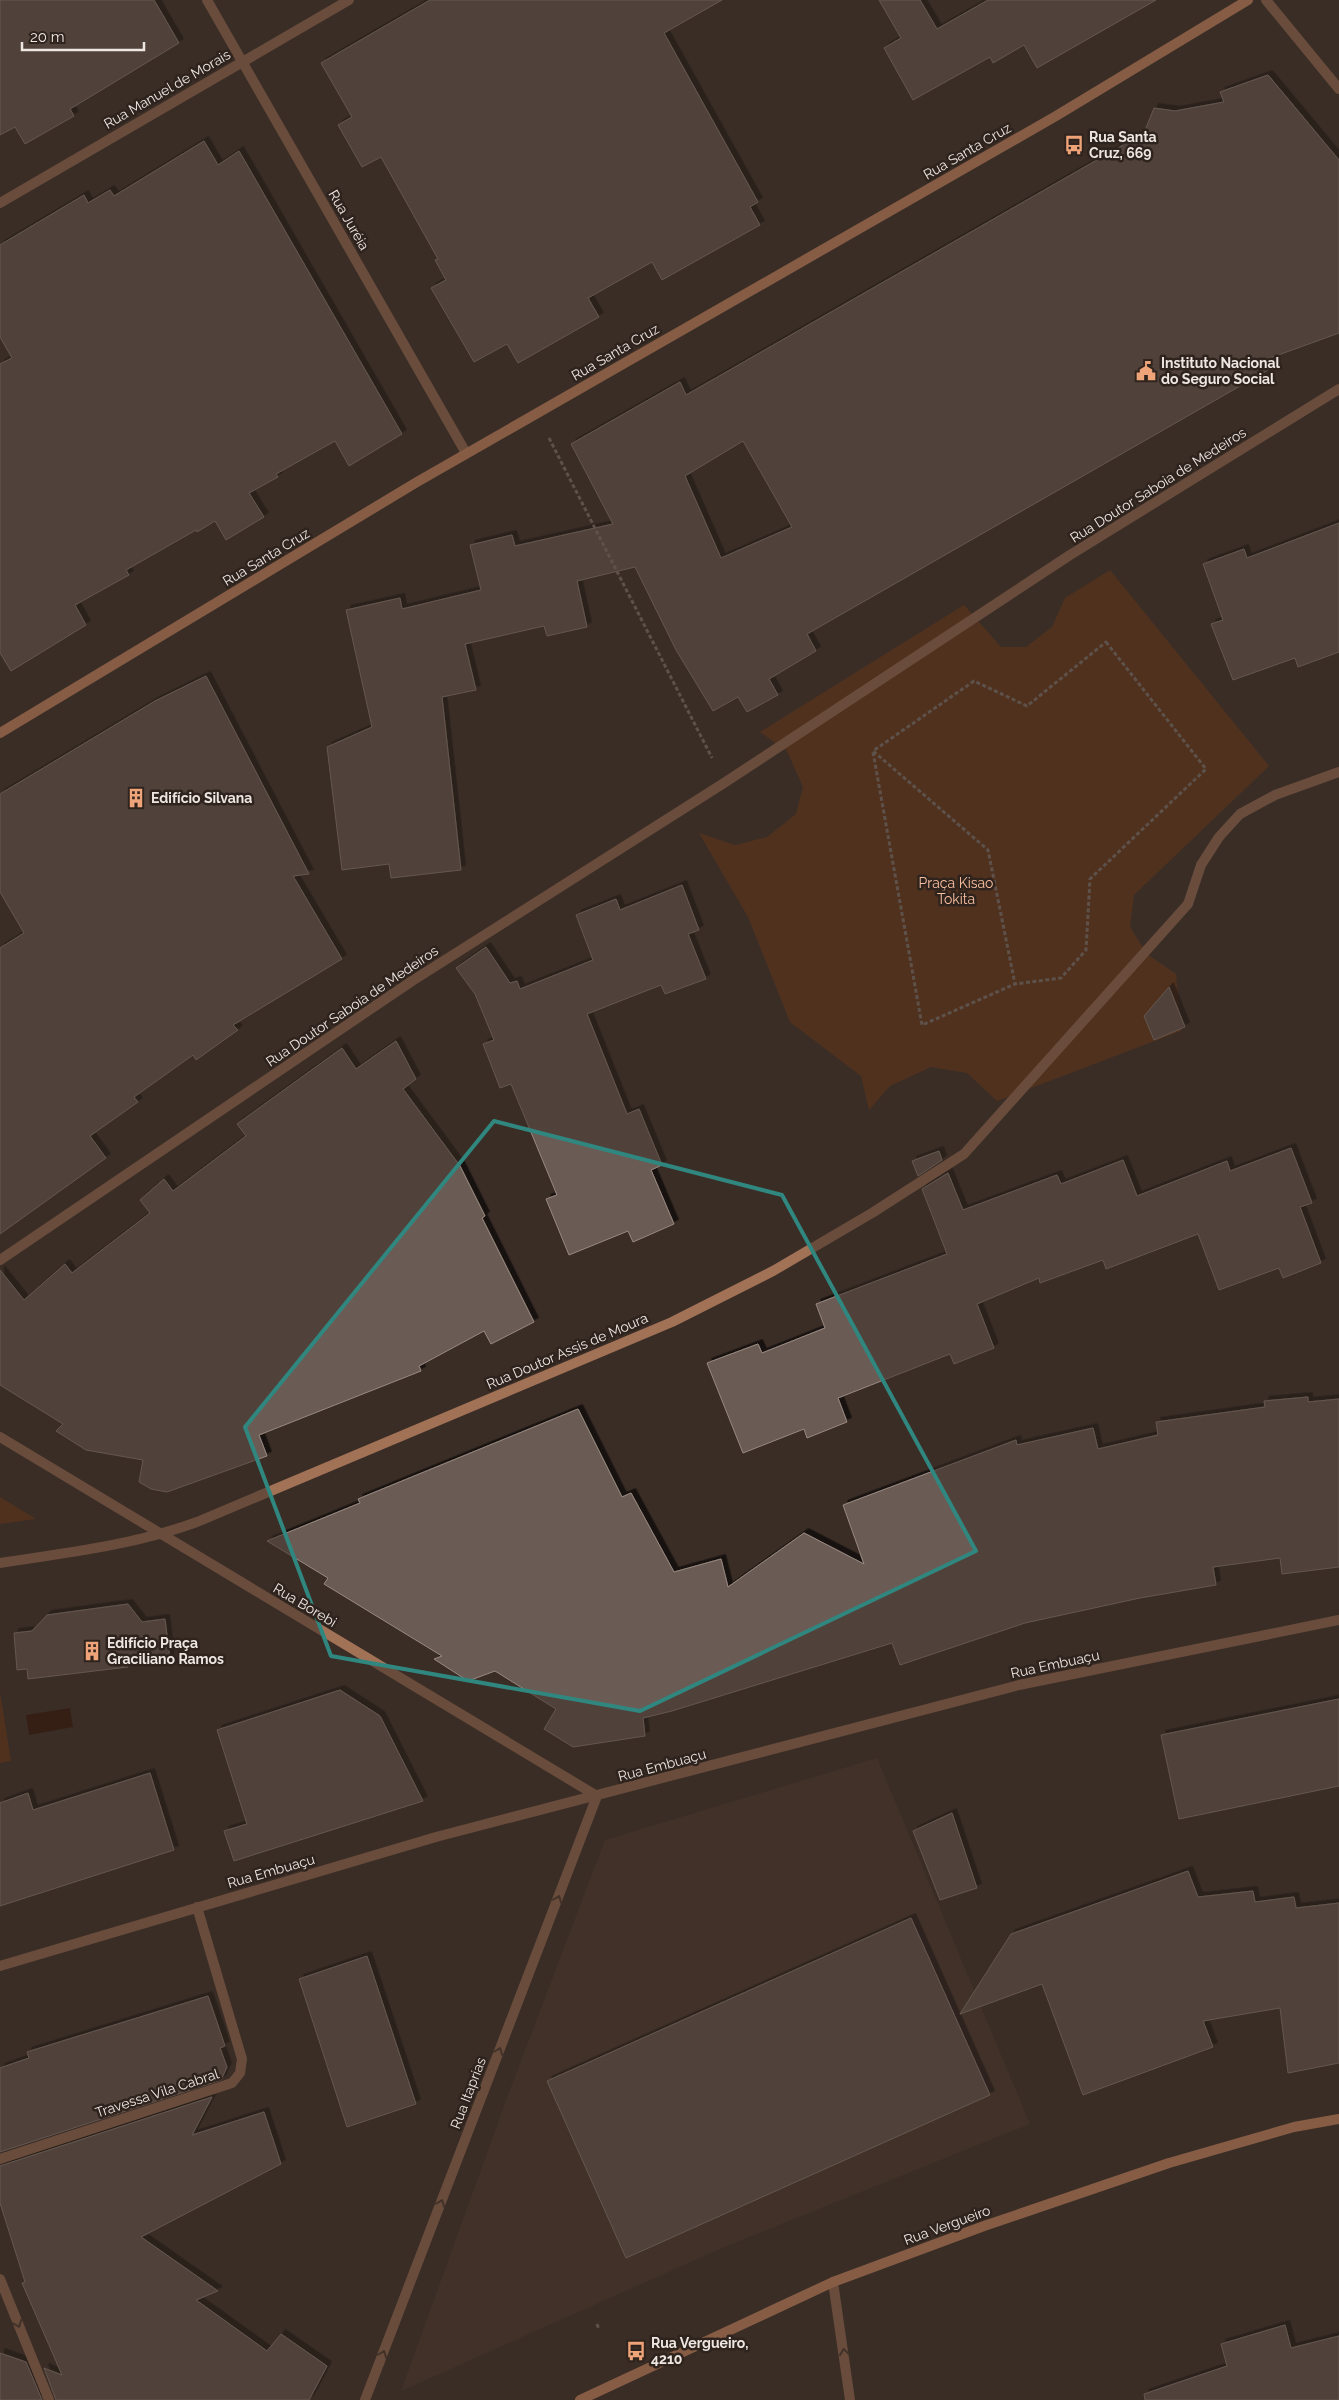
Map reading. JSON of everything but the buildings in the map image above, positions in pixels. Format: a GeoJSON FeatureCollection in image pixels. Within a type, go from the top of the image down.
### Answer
{"type":"FeatureCollection","features":[{"type":"Feature","properties":{"kind":"street","name":"Rua Juréia"},"geometry":{"type":"LineString","coordinates":[[208,0],[466,454]]}},
{"type":"Feature","properties":{"kind":"street","name":"Rua Manuel de Morais"},"geometry":{"type":"LineString","coordinates":[[0,203],[242,60],[349,0]]}},
{"type":"Feature","properties":{"kind":"street","name":"Rua Santa Cruz"},"geometry":{"type":"LineString","coordinates":[[0,733],[466,454],[1056,116],[1248,0]]}},
{"type":"Feature","properties":{"kind":"street"},"geometry":{"type":"LineString","coordinates":[[1266,0],[1339,89]]}},
{"type":"Feature","properties":{"kind":"street","name":"Rua Doutor Saboia de Medeiros"},"geometry":{"type":"LineString","coordinates":[[0,1260],[412,981],[724,783],[1103,535],[1339,389]]}},
{"type":"Feature","properties":{"kind":"street","name":"Rua Doutor Assis de Moura"},"geometry":{"type":"LineString","coordinates":[[0,1564],[83,1551],[162,1535],[333,1466],[672,1322],[773,1271],[872,1213],[964,1154],[1188,904],[1201,865],[1219,837],[1240,814],[1275,795],[1339,772]]}},
{"type":"Feature","properties":{"kind":"street","name":"Rua Borebi"},"geometry":{"type":"LineString","coordinates":[[0,1436],[597,1796]]}},
{"type":"Feature","properties":{"kind":"street","name":"Rua Embuaçu"},"geometry":{"type":"LineString","coordinates":[[0,1966],[436,1837],[1019,1685],[1339,1620]]}},
{"type":"Feature","properties":{"kind":"street","name":"Rua Itaprias"},"geometry":{"type":"LineString","coordinates":[[365,2400],[597,1796]]}},
{"type":"Feature","properties":{"kind":"street","name":"Travessa Vila Cabral"},"geometry":{"type":"LineString","coordinates":[[0,2159],[232,2083],[240,2073],[242,2059],[197,1907]]}},
{"type":"Feature","properties":{"kind":"street","name":"Rua Vergueiro"},"geometry":{"type":"LineString","coordinates":[[580,2400],[833,2282],[984,2226],[1169,2163],[1294,2127],[1339,2119]]}},
{"type":"Feature","properties":{"kind":"street"},"geometry":{"type":"LineString","coordinates":[[0,2279],[49,2400]]}},
{"type":"Feature","properties":{"kind":"street"},"geometry":{"type":"LineString","coordinates":[[833,2282],[850,2400]]}},
{"type":"Feature","properties":{"kind":"path"},"geometry":{"type":"LineString","coordinates":[[536,413],[724,783]]}},
{"type":"Feature","properties":{"kind":"path"},"geometry":{"type":"LineString","coordinates":[[1106,642],[1206,769],[1090,879],[1086,950],[1061,978],[1015,984],[922,1025],[873,751],[974,681],[1026,706],[1106,642]]}},
{"type":"Feature","properties":{"kind":"path"},"geometry":{"type":"LineString","coordinates":[[873,751],[988,850],[1015,984]]}},
{"type":"Feature","properties":{"kind":"path"},"geometry":{"type":"LineString","coordinates":[[597,2324],[599,2330]]}},
{"type":"Feature","properties":{"kind":"highlighted area"},"geometry":{"type":"Polygon","coordinates":[[[494,1121],[782,1195],[976,1551],[640,1711],[331,1656],[245,1427],[494,1121]]]}},
{"type":"Feature","properties":{"kind":"shaded area"},"geometry":{"type":"Polygon","coordinates":[[[70,1708],[73,1727],[29,1735],[26,1715],[70,1708]]]}},
{"type":"Feature","properties":{"kind":"shaded area"},"geometry":{"type":"Polygon","coordinates":[[[877,1758],[1030,2124],[729,2245],[401,2391],[508,2095],[605,1840],[877,1758]]]}},
{"type":"Feature","properties":{"kind":"green space","name":"Praça Kisao Tokita"},"geometry":{"type":"Polygon","coordinates":[[[1110,570],[1269,766],[1134,895],[1130,927],[1147,954],[1176,974],[1181,1031],[997,1101],[967,1073],[931,1067],[890,1086],[869,1110],[861,1076],[790,1022],[748,917],[699,833],[735,845],[767,837],[796,814],[803,787],[787,751],[760,732],[964,605],[1001,647],[1026,647],[1052,627],[1065,598],[1110,570]]]}},
{"type":"Feature","properties":{"kind":"green space"},"geometry":{"type":"Polygon","coordinates":[[[0,1497],[36,1519],[0,1524],[0,1497]]]}},
{"type":"Feature","properties":{"kind":"green space"},"geometry":{"type":"Polygon","coordinates":[[[0,1692],[11,1761],[0,1763],[0,1692]]]}},
{"type":"Feature","properties":{"kind":"place","name":"Rua Santa Cruz, 669"},"geometry":{"type":"Point","coordinates":[1074,145]}},
{"type":"Feature","properties":{"kind":"place","name":"Instituto Nacional do Seguro Social"},"geometry":{"type":"Point","coordinates":[1146,371]}},
{"type":"Feature","properties":{"kind":"place","name":"Edifício Silvana"},"geometry":{"type":"Point","coordinates":[136,798]}},
{"type":"Feature","properties":{"kind":"place","name":"Edifício Praça Graciliano Ramos"},"geometry":{"type":"Point","coordinates":[92,1651]}},
{"type":"Feature","properties":{"kind":"place","name":"Rua Vergueiro, 4210"},"geometry":{"type":"Point","coordinates":[636,2351]}}]}
